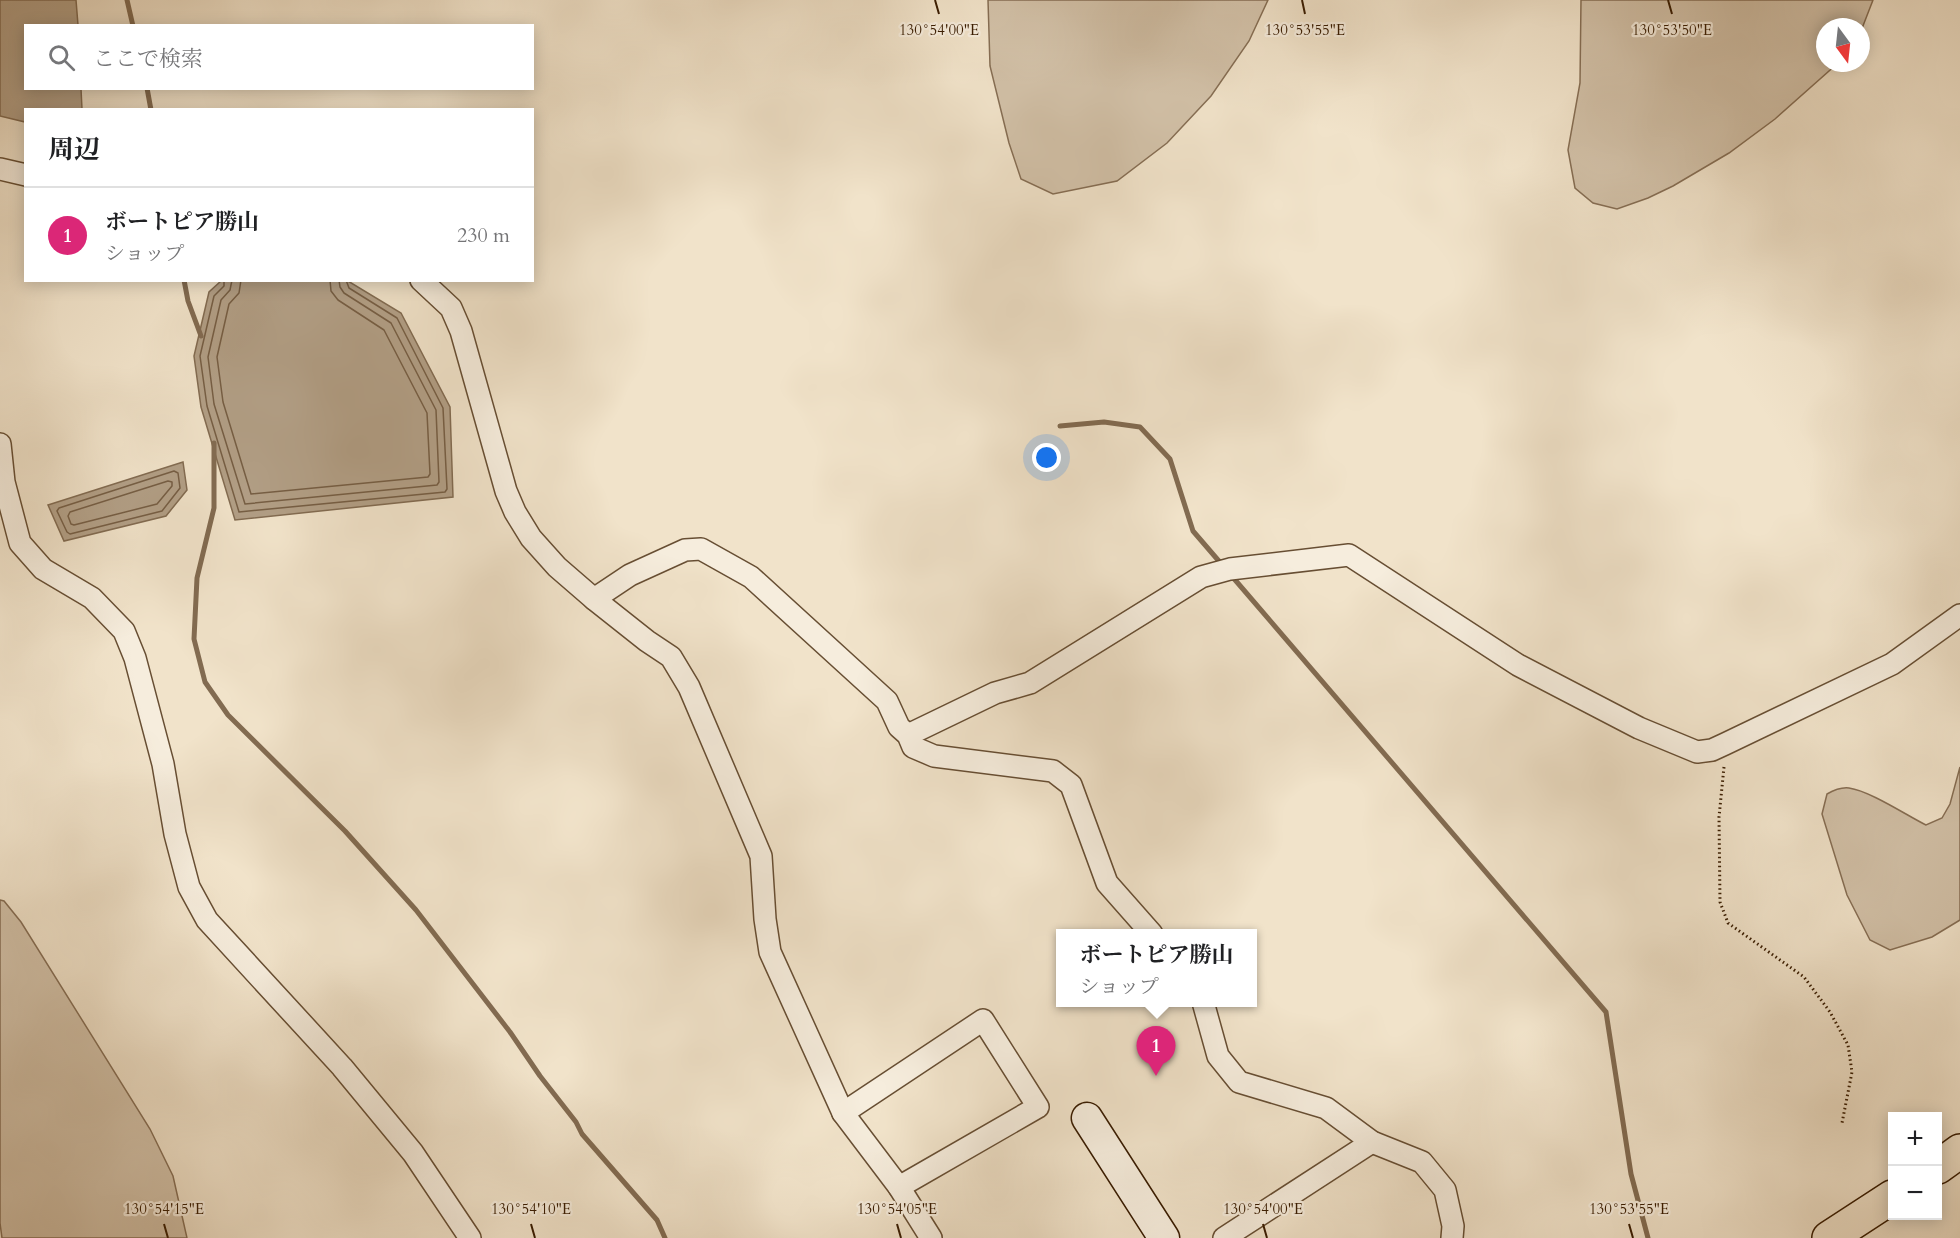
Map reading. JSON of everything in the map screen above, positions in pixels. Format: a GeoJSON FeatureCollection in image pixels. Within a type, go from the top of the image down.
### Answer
{"type":"FeatureCollection","features":[{"type":"Feature","properties":{"kind":"highway"},"geometry":{"type":"LineString","coordinates":[[1939,1166],[1960,1151]]}},
{"type":"Feature","properties":{"kind":"highway"},"geometry":{"type":"LineString","coordinates":[[1829,1238],[1888,1200]]}},
{"type":"Feature","properties":{"kind":"street"},"geometry":{"type":"LineString","coordinates":[[0,169],[24,175]]}},
{"type":"Feature","properties":{"kind":"street"},"geometry":{"type":"LineString","coordinates":[[423,282],[452,308],[461,331],[506,491],[515,512],[531,538],[557,567],[594,599],[671,657],[689,687],[761,856],[765,919],[770,952],[843,1113],[899,1187],[931,1238]]}},
{"type":"Feature","properties":{"kind":"street"},"geometry":{"type":"LineString","coordinates":[[0,444],[4,482],[20,543],[44,569],[92,598],[124,631],[135,658],[163,764],[175,834],[189,887],[207,920],[342,1067],[385,1118],[413,1153],[470,1238]]}},
{"type":"Feature","properties":{"kind":"street"},"geometry":{"type":"LineString","coordinates":[[594,599],[630,575],[685,550],[701,549],[751,577],[887,701],[899,727],[908,735],[913,747],[934,756],[1053,771],[1071,785],[1107,883],[1148,929]]}},
{"type":"Feature","properties":{"kind":"street"},"geometry":{"type":"LineString","coordinates":[[908,735],[995,693],[1030,683],[1201,577],[1230,569],[1349,555],[1518,665],[1639,728],[1697,752],[1712,750],[1892,664],[1960,615]]}},
{"type":"Feature","properties":{"kind":"street"},"geometry":{"type":"LineString","coordinates":[[1204,1007],[1218,1056],[1239,1082],[1326,1108],[1372,1142],[1422,1162],[1445,1190],[1453,1226],[1452,1238]]}},
{"type":"Feature","properties":{"kind":"street"},"geometry":{"type":"LineString","coordinates":[[843,1113],[983,1020],[1038,1107],[899,1187]]}},
{"type":"Feature","properties":{"kind":"street"},"geometry":{"type":"LineString","coordinates":[[1087,1118],[1164,1238]]}},
{"type":"Feature","properties":{"kind":"street"},"geometry":{"type":"LineString","coordinates":[[1224,1238],[1372,1142]]}},
{"type":"Feature","properties":{"kind":"path"},"geometry":{"type":"LineString","coordinates":[[1725,744],[1719,817],[1720,902],[1728,923],[1804,977],[1830,1012],[1848,1045],[1852,1072],[1842,1123]]}},
{"type":"Feature","properties":{"kind":"shaded area"},"geometry":{"type":"Polygon","coordinates":[[[988,0],[1268,0],[1249,41],[1211,96],[1167,143],[1117,181],[1053,194],[1021,179],[1009,143],[990,66],[988,0]]]}},
{"type":"Feature","properties":{"kind":"shaded area"},"geometry":{"type":"Polygon","coordinates":[[[1581,0],[1873,0],[1866,18],[1816,18],[1816,72],[1828,72],[1775,119],[1729,153],[1673,186],[1617,209],[1593,203],[1575,188],[1568,150],[1580,83],[1581,0]]]}},
{"type":"Feature","properties":{"kind":"shaded area"},"geometry":{"type":"Polygon","coordinates":[[[1960,767],[1960,920],[1932,937],[1890,950],[1870,940],[1847,895],[1822,814],[1827,794],[1843,788],[1858,790],[1926,825],[1942,818],[1950,804],[1960,767]]]}},
{"type":"Feature","properties":{"kind":"shaded area"},"geometry":{"type":"Polygon","coordinates":[[[0,900],[4,901],[21,922],[150,1129],[173,1176],[187,1238],[2,1238],[0,1223],[0,900]]]}},
{"type":"Feature","properties":{"kind":"water"},"geometry":{"type":"Polygon","coordinates":[[[0,0],[76,0],[78,24],[24,24],[24,90],[81,90],[82,108],[24,108],[24,122],[0,116],[0,0]]]}},
{"type":"Feature","properties":{"kind":"water"},"geometry":{"type":"Polygon","coordinates":[[[220,282],[350,282],[401,313],[450,407],[453,497],[235,520],[201,407],[194,356],[209,292],[220,282]]]}},
{"type":"Feature","properties":{"kind":"water"},"geometry":{"type":"Polygon","coordinates":[[[183,462],[187,490],[166,516],[64,541],[48,505],[183,462]]]}},
{"type":"Feature","properties":{"kind":"waterway"},"geometry":{"type":"LineString","coordinates":[[127,0],[133,24]]}},
{"type":"Feature","properties":{"kind":"waterway"},"geometry":{"type":"LineString","coordinates":[[147,90],[151,108]]}},
{"type":"Feature","properties":{"kind":"waterway"},"geometry":{"type":"LineString","coordinates":[[184,282],[188,301],[201,336]]}},
{"type":"Feature","properties":{"kind":"waterway"},"geometry":{"type":"LineString","coordinates":[[1060,426],[1104,422],[1140,427],[1170,459],[1193,531],[1224,567]]}},
{"type":"Feature","properties":{"kind":"waterway"},"geometry":{"type":"LineString","coordinates":[[214,443],[214,508],[197,578],[194,639],[205,682],[228,715],[345,831],[416,910],[510,1032],[540,1076],[576,1122],[582,1134],[657,1220],[665,1238]]}},
{"type":"Feature","properties":{"kind":"waterway"},"geometry":{"type":"LineString","coordinates":[[1230,574],[1606,1012],[1631,1174],[1648,1238]]}},
{"type":"Feature","properties":{"kind":"place","name":"ボートピア勝山"},"geometry":{"type":"Point","coordinates":[1156,1076]}}]}
